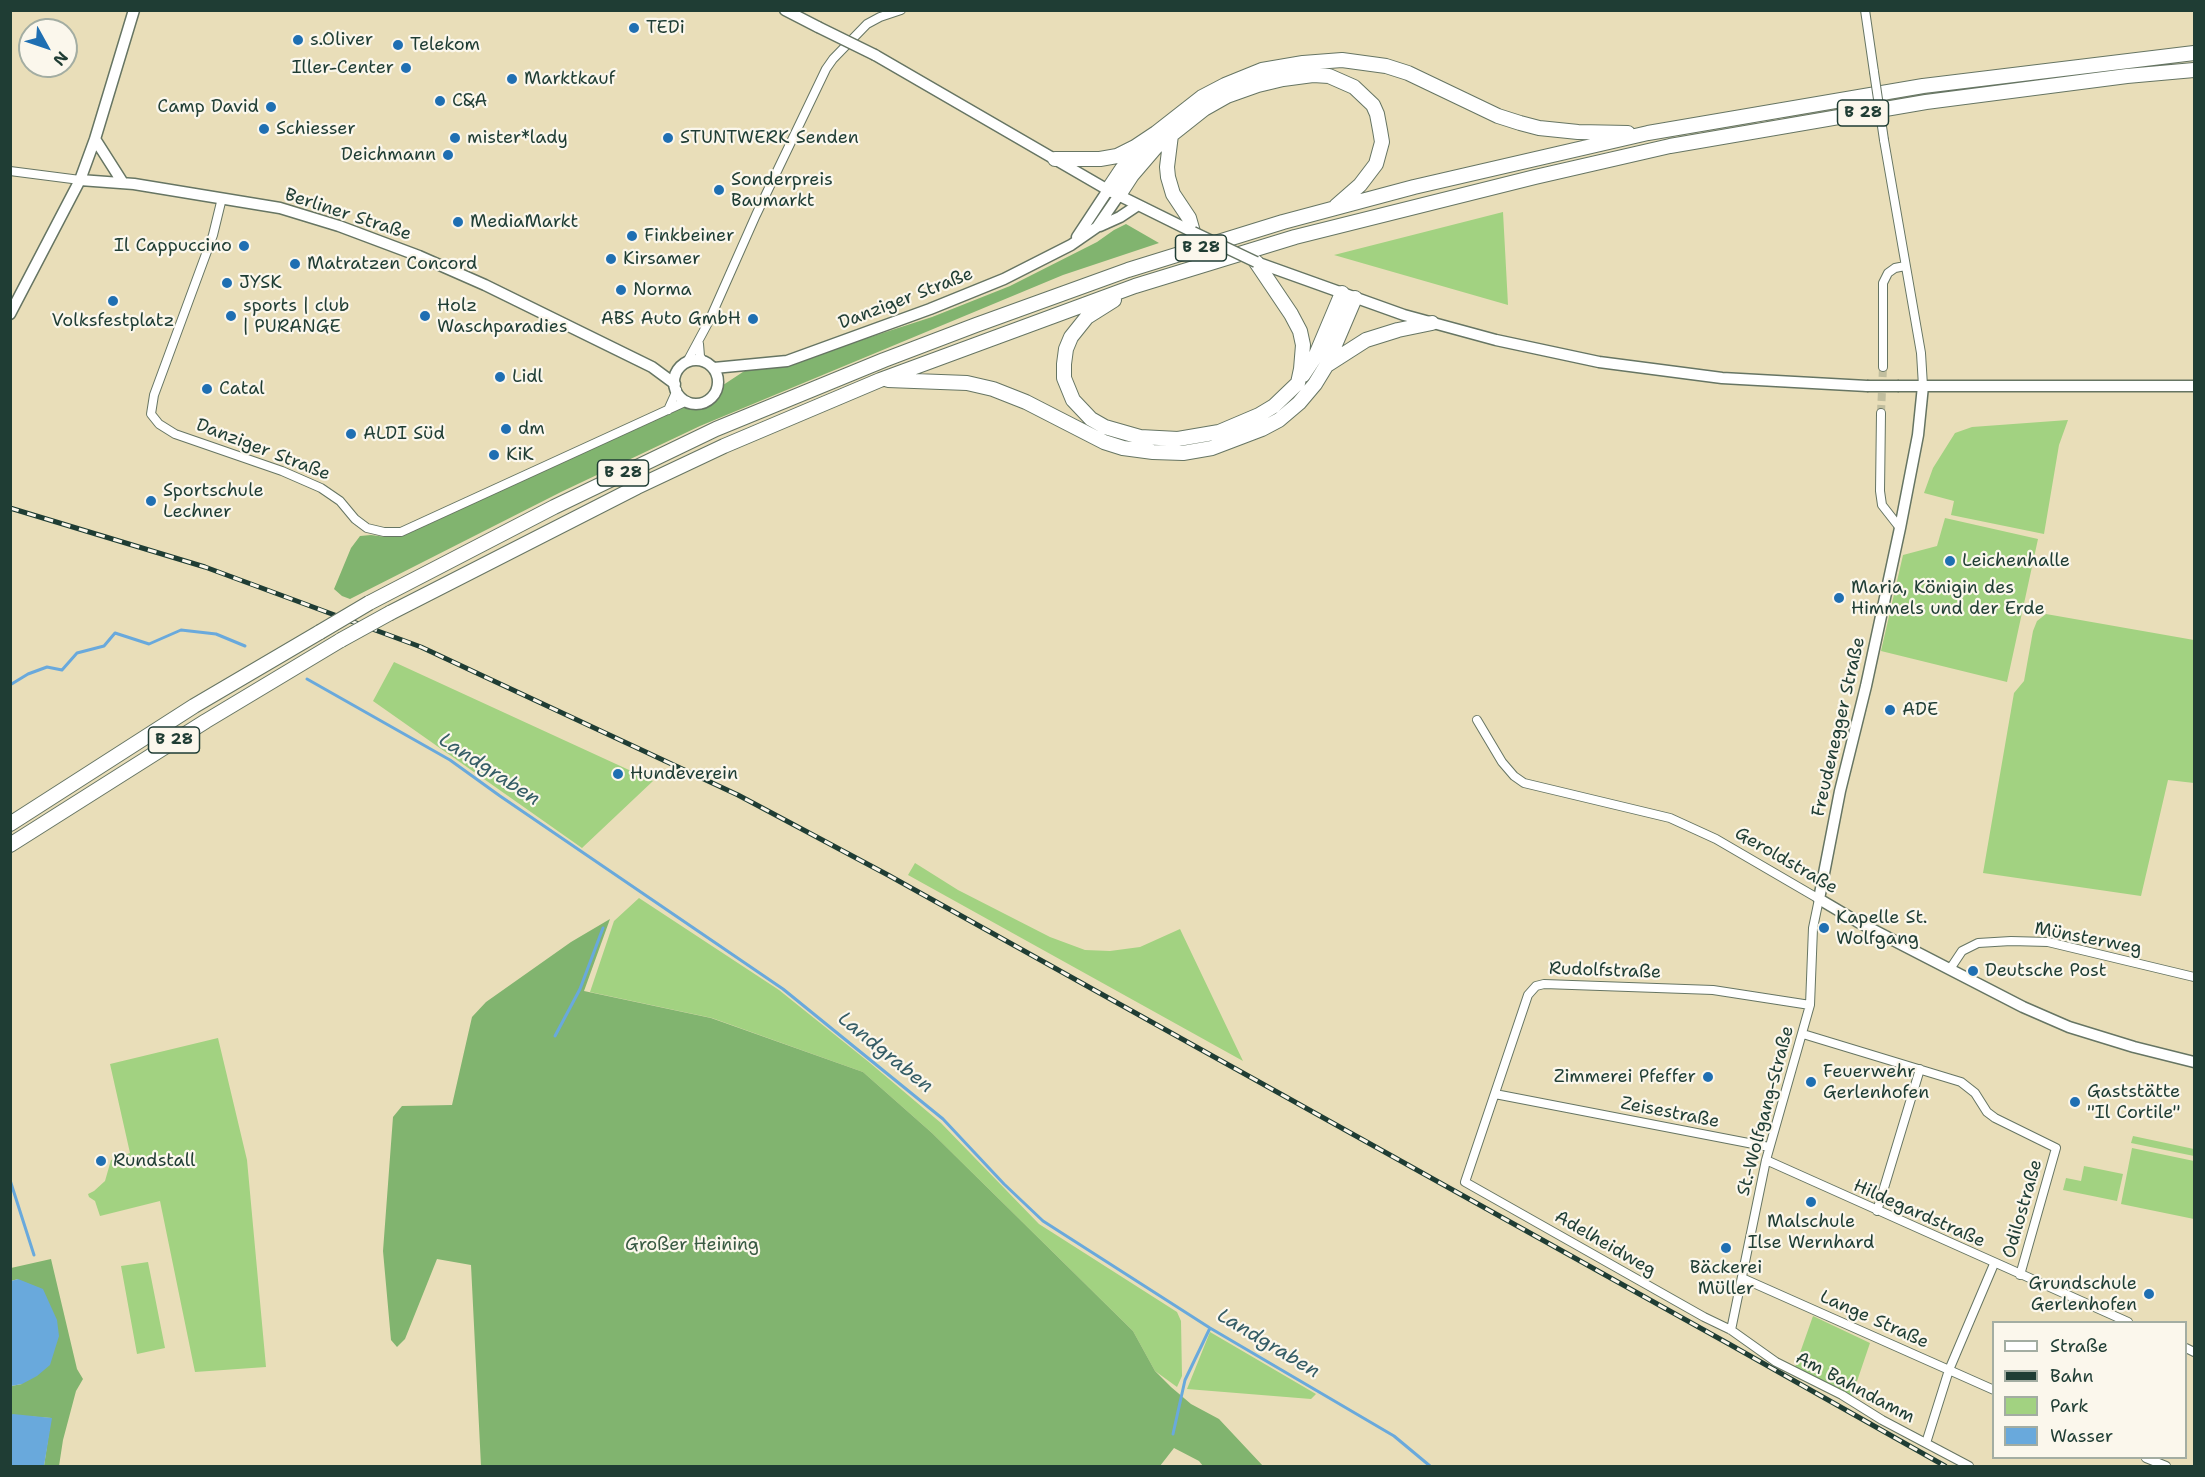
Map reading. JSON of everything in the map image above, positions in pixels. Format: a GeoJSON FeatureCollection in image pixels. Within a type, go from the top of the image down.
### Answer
{"type":"FeatureCollection","features":[{"type":"Feature","properties":{"kind":"highway","name":"B 28"},"geometry":{"type":"LineString","coordinates":[[10,824],[194,706],[369,603],[554,507],[716,429],[884,360],[1128,270],[1334,208],[1648,133],[1923,86],[2194,53]]}},
{"type":"Feature","properties":{"kind":"highway"},"geometry":{"type":"LineString","coordinates":[[1055,159],[1100,159],[1117,156],[1156,133],[1202,97],[1262,70],[1303,63],[1342,60],[1386,66],[1408,73],[1498,116],[1539,128],[1578,132],[1648,133]]}},
{"type":"Feature","properties":{"kind":"highway","name":"B 28"},"geometry":{"type":"LineString","coordinates":[[10,845],[206,720],[341,640],[637,487],[724,446],[880,380],[1135,286],[1295,237],[1513,182],[1670,146],[1926,102],[2127,76],[2194,70]]}},
{"type":"Feature","properties":{"kind":"highway"},"geometry":{"type":"LineString","coordinates":[[1114,193],[1132,176],[1156,147],[1204,110],[1227,96],[1283,78],[1329,76],[1347,82],[1372,105],[1377,114],[1382,142],[1376,164],[1371,172],[1334,208]]}},
{"type":"Feature","properties":{"kind":"highway"},"geometry":{"type":"LineString","coordinates":[[1114,193],[1122,169],[1156,133]]}},
{"type":"Feature","properties":{"kind":"highway"},"geometry":{"type":"LineString","coordinates":[[1171,135],[1168,177],[1173,194],[1189,218],[1194,232]]}},
{"type":"Feature","properties":{"kind":"highway"},"geometry":{"type":"LineString","coordinates":[[1256,262],[1300,331],[1303,361],[1298,383]]}},
{"type":"Feature","properties":{"kind":"highway"},"geometry":{"type":"LineString","coordinates":[[1135,286],[1087,317],[1077,327],[1066,349],[1064,371],[1068,391],[1073,400],[1091,419],[1106,427],[1140,437],[1178,439],[1219,432],[1259,415],[1289,393],[1315,357],[1349,295]]}},
{"type":"Feature","properties":{"kind":"highway"},"geometry":{"type":"LineString","coordinates":[[880,380],[967,383],[993,389],[1026,402],[1104,442],[1153,452],[1183,453],[1212,448],[1238,440],[1279,420],[1299,403],[1326,366],[1349,295]]}},
{"type":"Feature","properties":{"kind":"highway"},"geometry":{"type":"LineString","coordinates":[[1326,366],[1366,340],[1432,323]]}},
{"type":"Feature","properties":{"kind":"street"},"geometry":{"type":"LineString","coordinates":[[10,314],[80,180],[95,139],[134,10]]}},
{"type":"Feature","properties":{"kind":"street"},"geometry":{"type":"LineString","coordinates":[[785,10],[875,55],[1114,193],[1174,223],[1256,262],[1432,323],[1496,340],[1610,363],[1722,378],[1867,386],[2194,386]]}},
{"type":"Feature","properties":{"kind":"street"},"geometry":{"type":"LineString","coordinates":[[668,410],[676,387],[675,376],[699,342],[756,215],[830,63],[867,24],[880,16],[901,10]]}},
{"type":"Feature","properties":{"kind":"street","name":"Freudenegger Straße"},"geometry":{"type":"LineString","coordinates":[[1819,899],[1839,791],[1866,686],[1900,528],[1918,435],[1923,386],[1920,353],[1884,140],[1865,10]]}},
{"type":"Feature","properties":{"kind":"street"},"geometry":{"type":"LineString","coordinates":[[95,139],[123,183]]}},
{"type":"Feature","properties":{"kind":"street","name":"Berliner Straße"},"geometry":{"type":"LineString","coordinates":[[10,171],[123,183],[222,198],[280,208],[339,226],[396,246],[485,285],[652,367],[676,387]]}},
{"type":"Feature","properties":{"kind":"street","name":"Danziger Straße"},"geometry":{"type":"LineString","coordinates":[[714,368],[786,361],[920,313],[1004,279],[1071,245],[1098,227],[1114,193]]}},
{"type":"Feature","properties":{"kind":"street","name":"Danziger Straße"},"geometry":{"type":"LineString","coordinates":[[1071,245],[1114,193]]}},
{"type":"Feature","properties":{"kind":"street","name":"Danziger Straße"},"geometry":{"type":"LineString","coordinates":[[222,198],[213,235],[154,395],[151,414],[159,424],[175,434],[282,471],[321,488],[340,501],[354,519],[368,528],[384,532],[401,532],[687,401],[700,403],[707,401],[718,384],[746,365]]}},
{"type":"Feature","properties":{"kind":"street"},"geometry":{"type":"LineString","coordinates":[[1098,227],[1120,217],[1138,205]]}},
{"type":"Feature","properties":{"kind":"street"},"geometry":{"type":"LineString","coordinates":[[1883,367],[1883,283],[1888,273],[1895,268],[1905,266]]}},
{"type":"Feature","properties":{"kind":"street"},"geometry":{"type":"LineString","coordinates":[[699,342],[700,356],[714,368],[718,384]]}},
{"type":"Feature","properties":{"kind":"street"},"geometry":{"type":"LineString","coordinates":[[683,365],[704,361]]}},
{"type":"Feature","properties":{"kind":"street","name":"Berliner Straße"},"geometry":{"type":"LineString","coordinates":[[652,367],[683,365]]}},
{"type":"Feature","properties":{"kind":"street"},"geometry":{"type":"LineString","coordinates":[[676,387],[687,401]]}},
{"type":"Feature","properties":{"kind":"street"},"geometry":{"type":"LineString","coordinates":[[1881,413],[1880,491],[1882,505],[1900,528]]}},
{"type":"Feature","properties":{"kind":"street","name":"Geroldstraße"},"geometry":{"type":"LineString","coordinates":[[1477,720],[1502,762],[1514,776],[1524,783],[1670,818],[1716,839],[1858,922],[2023,1007],[2069,1027],[2194,1062]]}},
{"type":"Feature","properties":{"kind":"street","name":"St.-Wolfgang-Straße"},"geometry":{"type":"LineString","coordinates":[[1731,1330],[1769,1147],[1810,1005],[1813,928],[1819,899]]}},
{"type":"Feature","properties":{"kind":"street","name":"Münsterweg"},"geometry":{"type":"LineString","coordinates":[[1950,969],[1962,951],[1978,943],[2048,942],[2194,977]]}},
{"type":"Feature","properties":{"kind":"street","name":"Rudolfstraße"},"geometry":{"type":"LineString","coordinates":[[1465,1182],[1529,993],[1533,987],[1539,984],[1713,990],[1810,1005]]}},
{"type":"Feature","properties":{"kind":"street","name":"Odilostraße"},"geometry":{"type":"LineString","coordinates":[[1803,1034],[1961,1082],[1976,1093],[1988,1112],[1995,1118],[2056,1148],[2019,1275]]}},
{"type":"Feature","properties":{"kind":"street"},"geometry":{"type":"LineString","coordinates":[[1877,1211],[1920,1069]]}},
{"type":"Feature","properties":{"kind":"street","name":"Zeisestraße"},"geometry":{"type":"LineString","coordinates":[[1495,1094],[1769,1147]]}},
{"type":"Feature","properties":{"kind":"street","name":"Hildegardstraße"},"geometry":{"type":"LineString","coordinates":[[1766,1160],[2122,1321]]}},
{"type":"Feature","properties":{"kind":"street","name":"Adelheidweg"},"geometry":{"type":"LineString","coordinates":[[1465,1182],[1731,1330]]}},
{"type":"Feature","properties":{"kind":"street"},"geometry":{"type":"LineString","coordinates":[[1926,1443],[1949,1370],[1994,1264]]}},
{"type":"Feature","properties":{"kind":"street","name":"Lange Straße"},"geometry":{"type":"LineString","coordinates":[[1742,1278],[1992,1389]]}},
{"type":"Feature","properties":{"kind":"street","name":"Am Bahndamm"},"geometry":{"type":"LineString","coordinates":[[1731,1330],[1776,1362],[1832,1390],[1969,1467]]}},
{"type":"Feature","properties":{"kind":"street"},"geometry":{"type":"LineString","coordinates":[[2148,1459],[2166,1467]]}},
{"type":"Feature","properties":{"kind":"green space"},"geometry":{"type":"Polygon","coordinates":[[[1503,212],[1508,305],[1334,255],[1503,212]]]}},
{"type":"Feature","properties":{"kind":"green space"},"geometry":{"type":"Polygon","coordinates":[[[1126,224],[1159,243],[1063,275],[700,426],[561,492],[350,599],[334,589],[351,548],[360,536],[386,537],[403,534],[671,411],[685,407],[703,408],[710,403],[717,389],[749,368],[781,366],[932,317],[1010,286],[1097,242],[1126,224]]]}},
{"type":"Feature","properties":{"kind":"green space"},"geometry":{"type":"Polygon","coordinates":[[[2068,420],[2059,445],[2044,534],[1951,515],[1954,501],[1924,493],[1933,468],[1955,433],[1972,427],[2068,420]]]}},
{"type":"Feature","properties":{"kind":"green space"},"geometry":{"type":"Polygon","coordinates":[[[1945,518],[2038,539],[2007,682],[1881,651],[1903,555],[1937,546],[1945,518]]]}},
{"type":"Feature","properties":{"kind":"green space"},"geometry":{"type":"Polygon","coordinates":[[[2046,614],[2194,640],[2194,783],[2168,780],[2141,896],[1983,873],[2014,693],[2024,681],[2037,621],[2046,614]]]}},
{"type":"Feature","properties":{"kind":"green space"},"geometry":{"type":"Polygon","coordinates":[[[394,662],[653,781],[582,848],[373,701],[394,662]]]}},
{"type":"Feature","properties":{"kind":"green space"},"geometry":{"type":"Polygon","coordinates":[[[915,863],[958,890],[1050,937],[1085,950],[1110,951],[1140,947],[1180,929],[1243,1061],[908,875],[915,863]]]}},
{"type":"Feature","properties":{"kind":"green space"},"geometry":{"type":"Polygon","coordinates":[[[639,898],[779,990],[870,1063],[941,1123],[1039,1224],[1177,1312],[1181,1321],[1182,1376],[1177,1387],[1155,1371],[1133,1331],[932,1133],[863,1072],[712,1018],[590,992],[614,921],[639,898]]]}},
{"type":"Feature","properties":{"kind":"green space","name":"Großer Heining"},"geometry":{"type":"Polygon","coordinates":[[[610,919],[584,991],[711,1018],[863,1072],[932,1133],[1133,1331],[1155,1371],[1171,1387],[1191,1404],[1219,1419],[1263,1466],[1203,1466],[1199,1461],[1174,1448],[1160,1466],[481,1466],[471,1265],[437,1259],[405,1339],[397,1347],[391,1340],[383,1251],[393,1117],[402,1106],[452,1105],[472,1017],[486,1002],[571,942],[610,919]]]}},
{"type":"Feature","properties":{"kind":"green space"},"geometry":{"type":"Polygon","coordinates":[[[218,1038],[247,1160],[266,1367],[195,1372],[160,1201],[100,1216],[95,1201],[88,1194],[105,1181],[111,1160],[130,1153],[110,1064],[218,1038]]]}},
{"type":"Feature","properties":{"kind":"green space"},"geometry":{"type":"Polygon","coordinates":[[[2133,1136],[2194,1149],[2194,1156],[2131,1143],[2133,1136]]]}},
{"type":"Feature","properties":{"kind":"green space"},"geometry":{"type":"Polygon","coordinates":[[[2132,1148],[2194,1161],[2194,1219],[2121,1204],[2132,1148]]]}},
{"type":"Feature","properties":{"kind":"green space"},"geometry":{"type":"Polygon","coordinates":[[[2084,1166],[2123,1174],[2117,1201],[2063,1190],[2066,1178],[2081,1181],[2084,1166]]]}},
{"type":"Feature","properties":{"kind":"green space"},"geometry":{"type":"Polygon","coordinates":[[[51,1259],[77,1369],[83,1379],[76,1391],[63,1440],[59,1466],[44,1466],[51,1418],[11,1415],[11,1386],[22,1384],[18,1279],[11,1281],[11,1268],[51,1259]]]}},
{"type":"Feature","properties":{"kind":"green space"},"geometry":{"type":"Polygon","coordinates":[[[148,1262],[165,1348],[137,1354],[121,1266],[148,1262]]]}},
{"type":"Feature","properties":{"kind":"green space"},"geometry":{"type":"Polygon","coordinates":[[[1813,1316],[1870,1343],[1852,1396],[1795,1367],[1813,1316]]]}},
{"type":"Feature","properties":{"kind":"green space"},"geometry":{"type":"Polygon","coordinates":[[[1210,1332],[1316,1394],[1311,1399],[1187,1389],[1210,1332]]]}},
{"type":"Feature","properties":{"kind":"water"},"geometry":{"type":"Polygon","coordinates":[[[18,1279],[43,1289],[57,1320],[59,1336],[50,1365],[37,1376],[22,1384],[11,1386],[11,1281],[18,1279]]]}},
{"type":"Feature","properties":{"kind":"water"},"geometry":{"type":"Polygon","coordinates":[[[11,1415],[52,1418],[44,1466],[11,1466],[11,1415]]]}},
{"type":"Feature","properties":{"kind":"waterway","name":"Landgraben"},"geometry":{"type":"LineString","coordinates":[[10,685],[28,674],[47,667],[62,670],[77,653],[104,646],[115,633],[149,644],[181,630],[216,634],[245,646]]}},
{"type":"Feature","properties":{"kind":"waterway","name":"Landgraben"},"geometry":{"type":"LineString","coordinates":[[307,679],[450,760],[783,989],[943,1119],[1004,1184],[1043,1221],[1210,1328],[1394,1436],[1430,1466]]}},
{"type":"Feature","properties":{"kind":"waterway"},"geometry":{"type":"LineString","coordinates":[[555,1036],[580,989],[603,928]]}},
{"type":"Feature","properties":{"kind":"waterway"},"geometry":{"type":"LineString","coordinates":[[10,1180],[34,1255]]}},
{"type":"Feature","properties":{"kind":"waterway"},"geometry":{"type":"LineString","coordinates":[[1173,1434],[1185,1380],[1210,1328]]}},
{"type":"Feature","properties":{"kind":"tunnel"},"geometry":{"type":"LineString","coordinates":[[1881,413],[1883,367]]}},
{"type":"Feature","properties":{"kind":"railway"},"geometry":{"type":"LineString","coordinates":[[10,508],[205,567],[421,647],[738,795],[888,875],[1945,1466]]}},
{"type":"Feature","properties":{"kind":"place","name":"TEDi"},"geometry":{"type":"Point","coordinates":[634,28]}},
{"type":"Feature","properties":{"kind":"place","name":"s.Oliver"},"geometry":{"type":"Point","coordinates":[298,40]}},
{"type":"Feature","properties":{"kind":"place","name":"Telekom"},"geometry":{"type":"Point","coordinates":[398,45]}},
{"type":"Feature","properties":{"kind":"place","name":"Iller-Center"},"geometry":{"type":"Point","coordinates":[406,68]}},
{"type":"Feature","properties":{"kind":"place","name":"Marktkauf"},"geometry":{"type":"Point","coordinates":[512,79]}},
{"type":"Feature","properties":{"kind":"place","name":"C&A"},"geometry":{"type":"Point","coordinates":[440,101]}},
{"type":"Feature","properties":{"kind":"place","name":"Camp David"},"geometry":{"type":"Point","coordinates":[271,107]}},
{"type":"Feature","properties":{"kind":"place","name":"Schiesser"},"geometry":{"type":"Point","coordinates":[264,129]}},
{"type":"Feature","properties":{"kind":"place","name":"mister*lady"},"geometry":{"type":"Point","coordinates":[455,138]}},
{"type":"Feature","properties":{"kind":"place","name":"STUNTWERK Senden"},"geometry":{"type":"Point","coordinates":[668,138]}},
{"type":"Feature","properties":{"kind":"place","name":"Deichmann"},"geometry":{"type":"Point","coordinates":[448,155]}},
{"type":"Feature","properties":{"kind":"place","name":"Sonderpreis Baumarkt"},"geometry":{"type":"Point","coordinates":[719,190]}},
{"type":"Feature","properties":{"kind":"place","name":"MediaMarkt"},"geometry":{"type":"Point","coordinates":[458,222]}},
{"type":"Feature","properties":{"kind":"place","name":"Finkbeiner"},"geometry":{"type":"Point","coordinates":[632,236]}},
{"type":"Feature","properties":{"kind":"place","name":"Il Cappuccino"},"geometry":{"type":"Point","coordinates":[244,246]}},
{"type":"Feature","properties":{"kind":"place","name":"Kirsamer"},"geometry":{"type":"Point","coordinates":[611,259]}},
{"type":"Feature","properties":{"kind":"place","name":"Matratzen Concord"},"geometry":{"type":"Point","coordinates":[295,264]}},
{"type":"Feature","properties":{"kind":"place","name":"JYSK"},"geometry":{"type":"Point","coordinates":[227,283]}},
{"type":"Feature","properties":{"kind":"place","name":"Norma"},"geometry":{"type":"Point","coordinates":[621,290]}},
{"type":"Feature","properties":{"kind":"place","name":"Volksfestplatz"},"geometry":{"type":"Point","coordinates":[113,301]}},
{"type":"Feature","properties":{"kind":"place","name":"sports | club | PURANGE"},"geometry":{"type":"Point","coordinates":[231,316]}},
{"type":"Feature","properties":{"kind":"place","name":"Holz Waschparadies"},"geometry":{"type":"Point","coordinates":[425,316]}},
{"type":"Feature","properties":{"kind":"place","name":"ABS Auto GmbH"},"geometry":{"type":"Point","coordinates":[753,319]}},
{"type":"Feature","properties":{"kind":"place","name":"Lidl"},"geometry":{"type":"Point","coordinates":[500,377]}},
{"type":"Feature","properties":{"kind":"place","name":"Catal"},"geometry":{"type":"Point","coordinates":[207,389]}},
{"type":"Feature","properties":{"kind":"place","name":"dm"},"geometry":{"type":"Point","coordinates":[506,429]}},
{"type":"Feature","properties":{"kind":"place","name":"ALDI Süd"},"geometry":{"type":"Point","coordinates":[351,434]}},
{"type":"Feature","properties":{"kind":"place","name":"KiK"},"geometry":{"type":"Point","coordinates":[494,455]}},
{"type":"Feature","properties":{"kind":"place","name":"Sportschule Lechner"},"geometry":{"type":"Point","coordinates":[151,501]}},
{"type":"Feature","properties":{"kind":"place","name":"Leichenhalle"},"geometry":{"type":"Point","coordinates":[1950,561]}},
{"type":"Feature","properties":{"kind":"place","name":"Maria, Königin des Himmels und der Erde"},"geometry":{"type":"Point","coordinates":[1839,598]}},
{"type":"Feature","properties":{"kind":"place","name":"ADE"},"geometry":{"type":"Point","coordinates":[1890,710]}},
{"type":"Feature","properties":{"kind":"place","name":"Hundeverein"},"geometry":{"type":"Point","coordinates":[618,774]}},
{"type":"Feature","properties":{"kind":"place","name":"Kapelle St. Wolfgang"},"geometry":{"type":"Point","coordinates":[1824,928]}},
{"type":"Feature","properties":{"kind":"place","name":"Deutsche Post"},"geometry":{"type":"Point","coordinates":[1973,971]}},
{"type":"Feature","properties":{"kind":"place","name":"Zimmerei Pfeffer"},"geometry":{"type":"Point","coordinates":[1708,1077]}},
{"type":"Feature","properties":{"kind":"place","name":"Feuerwehr Gerlenhofen"},"geometry":{"type":"Point","coordinates":[1811,1082]}},
{"type":"Feature","properties":{"kind":"place","name":"Gaststätte \"Il Cortile\""},"geometry":{"type":"Point","coordinates":[2075,1102]}},
{"type":"Feature","properties":{"kind":"place","name":"Rundstall"},"geometry":{"type":"Point","coordinates":[101,1161]}},
{"type":"Feature","properties":{"kind":"place","name":"Malschule Ilse Wernhard"},"geometry":{"type":"Point","coordinates":[1811,1202]}},
{"type":"Feature","properties":{"kind":"place","name":"Bäckerei Müller"},"geometry":{"type":"Point","coordinates":[1726,1248]}},
{"type":"Feature","properties":{"kind":"place","name":"Grundschule Gerlenhofen"},"geometry":{"type":"Point","coordinates":[2149,1294]}}]}
